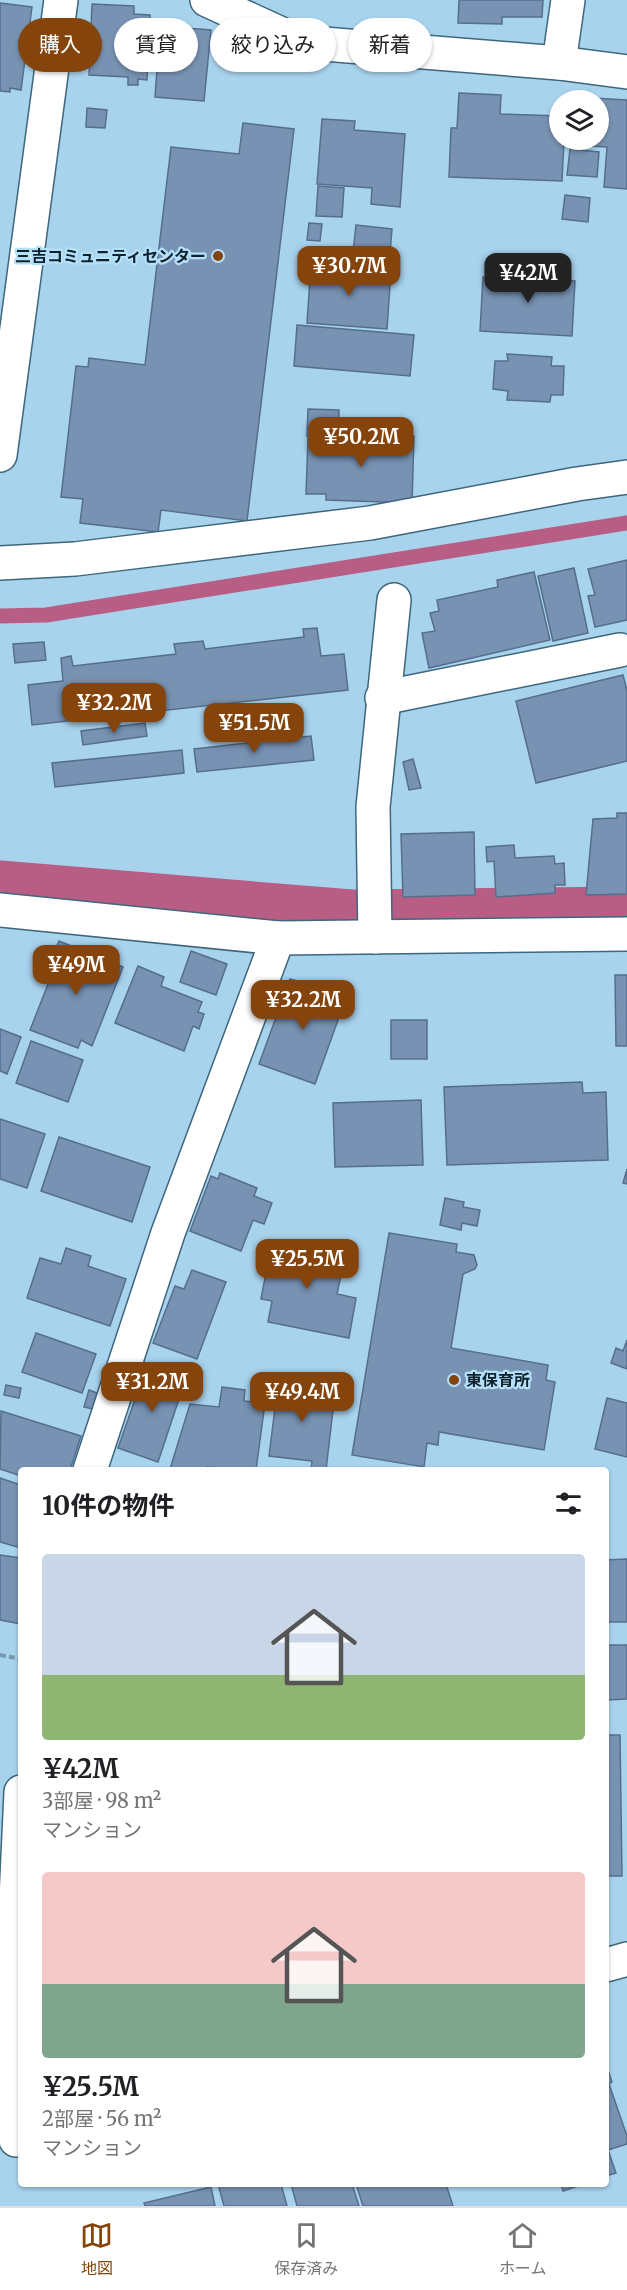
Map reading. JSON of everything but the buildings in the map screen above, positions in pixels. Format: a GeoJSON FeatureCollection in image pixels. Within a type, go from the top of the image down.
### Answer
{"type":"FeatureCollection","features":[{"type":"Feature","properties":{"kind":"street"},"geometry":{"type":"LineString","coordinates":[[0,455],[61,0]]}},
{"type":"Feature","properties":{"kind":"street"},"geometry":{"type":"LineString","coordinates":[[207,0],[299,42],[559,63],[627,72]]}},
{"type":"Feature","properties":{"kind":"street"},"geometry":{"type":"LineString","coordinates":[[559,63],[568,0]]}},
{"type":"Feature","properties":{"kind":"street"},"geometry":{"type":"LineString","coordinates":[[0,563],[75,559],[370,523],[577,484],[627,477]]}},
{"type":"Feature","properties":{"kind":"street"},"geometry":{"type":"LineString","coordinates":[[375,937],[372,807],[394,600]]}},
{"type":"Feature","properties":{"kind":"street"},"geometry":{"type":"LineString","coordinates":[[382,698],[620,650]]}},
{"type":"Feature","properties":{"kind":"street"},"geometry":{"type":"LineString","coordinates":[[0,910],[278,938],[627,934]]}},
{"type":"Feature","properties":{"kind":"street"},"geometry":{"type":"LineString","coordinates":[[91,1467],[168,1233],[278,938]]}},
{"type":"Feature","properties":{"kind":"street"},"geometry":{"type":"LineString","coordinates":[[12,2141],[11,2006],[18,1856]]}},
{"type":"Feature","properties":{"kind":"street"},"geometry":{"type":"LineString","coordinates":[[609,1964],[627,1959]]}},
{"type":"Feature","properties":{"kind":"path"},"geometry":{"type":"LineString","coordinates":[[0,1655],[18,1658]]}},
{"type":"Feature","properties":{"kind":"waterway"},"geometry":{"type":"LineString","coordinates":[[0,616],[46,615],[627,523]]}},
{"type":"Feature","properties":{"kind":"waterway"},"geometry":{"type":"LineString","coordinates":[[0,886],[351,915],[627,912]]}},
{"type":"Feature","properties":{"kind":"place","name":"三吉コミュニティセンター"},"geometry":{"type":"Point","coordinates":[218,256]}},
{"type":"Feature","properties":{"kind":"place","name":"東保育所"},"geometry":{"type":"Point","coordinates":[454,1380]}}]}
